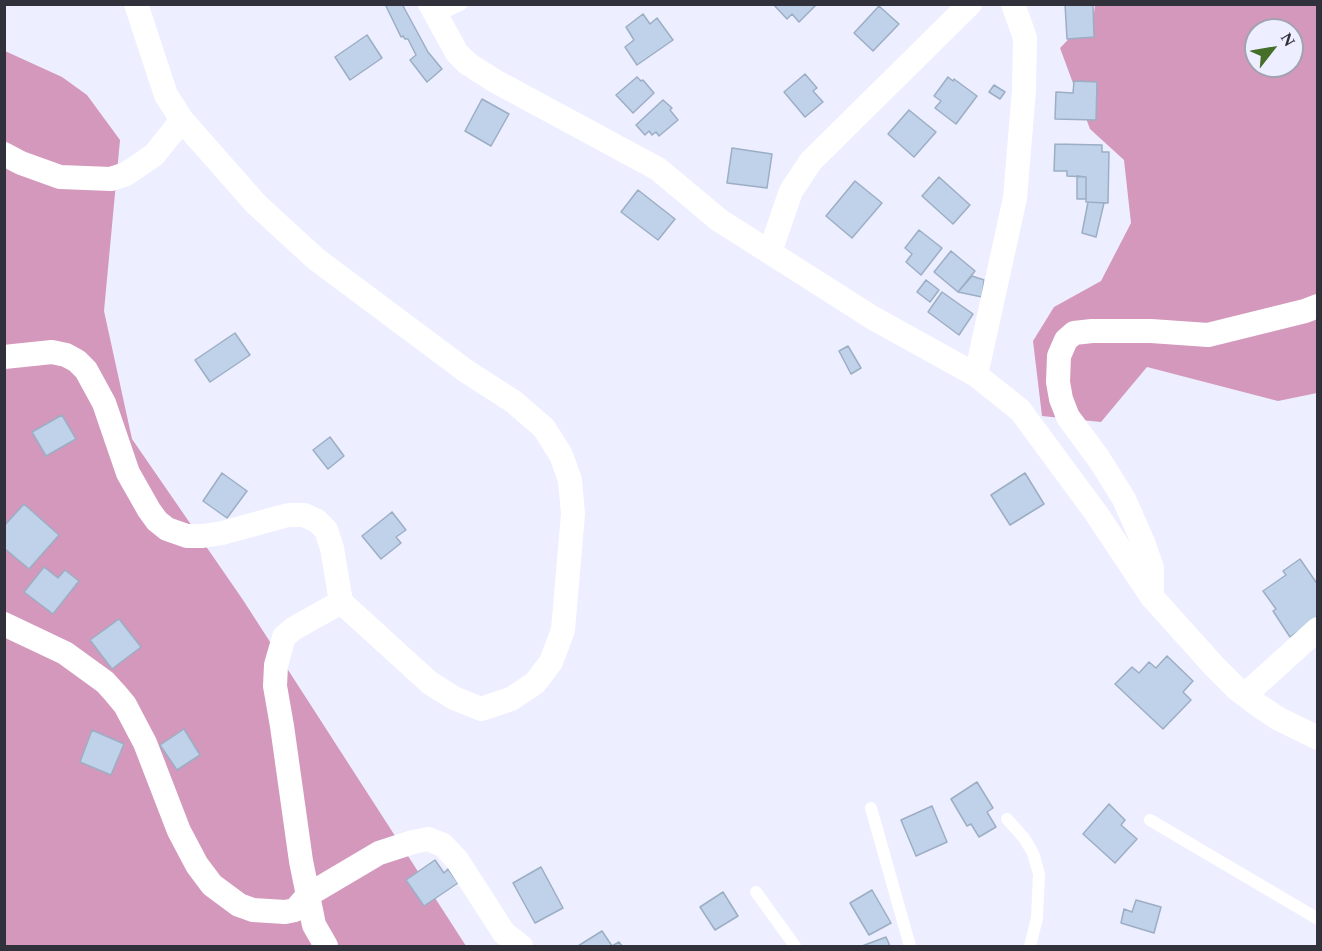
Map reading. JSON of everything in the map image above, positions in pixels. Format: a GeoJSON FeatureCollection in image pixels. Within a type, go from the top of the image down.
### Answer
{"type":"FeatureCollection","features":[{"type":"Feature","properties":{"kind":"street"},"geometry":{"type":"LineString","coordinates":[[4,357],[52,352],[66,355],[86,370],[104,403],[128,473],[149,510],[167,529],[187,536],[203,536],[288,515],[304,515],[317,521],[326,530],[332,548],[341,602],[430,683],[454,698],[481,709],[511,699],[535,683],[551,662],[563,630],[573,514],[570,480],[561,455],[544,428],[513,402],[466,371],[316,260],[256,204],[182,120],[166,95],[136,4]]}},
{"type":"Feature","properties":{"kind":"street"},"geometry":{"type":"LineString","coordinates":[[770,252],[790,191],[811,161],[970,4]]}},
{"type":"Feature","properties":{"kind":"street"},"geometry":{"type":"LineString","coordinates":[[976,375],[1015,198],[1024,90],[1025,38],[1013,4]]}},
{"type":"Feature","properties":{"kind":"street"},"geometry":{"type":"LineString","coordinates":[[433,10],[458,53],[467,63],[495,81],[658,169],[719,220],[873,318],[976,375],[1020,410],[1096,513],[1152,597],[1214,666],[1245,695],[1279,719],[1317,738]]}},
{"type":"Feature","properties":{"kind":"street"},"geometry":{"type":"LineString","coordinates":[[4,154],[21,164],[60,177],[111,180],[126,174],[149,159],[169,139],[182,120]]}},
{"type":"Feature","properties":{"kind":"street"},"geometry":{"type":"LineString","coordinates":[[1152,597],[1152,568],[1124,499],[1099,459],[1068,417],[1060,399],[1059,356],[1066,340],[1074,333],[1092,331],[1151,331],[1208,335],[1317,306]]}},
{"type":"Feature","properties":{"kind":"street"},"geometry":{"type":"LineString","coordinates":[[326,946],[314,925],[301,861],[275,686],[276,664],[284,637],[293,629],[341,602]]}},
{"type":"Feature","properties":{"kind":"street"},"geometry":{"type":"LineString","coordinates":[[4,624],[65,653],[105,682],[125,705],[145,743],[179,831],[197,865],[212,885],[240,905],[253,910],[285,912],[295,910],[308,895],[379,853],[428,839],[443,845],[457,860],[504,933],[521,946]]}},
{"type":"Feature","properties":{"kind":"street"},"geometry":{"type":"LineString","coordinates":[[1245,695],[1317,629]]}},
{"type":"Feature","properties":{"kind":"lane"},"geometry":{"type":"LineString","coordinates":[[433,10],[462,4]]}},
{"type":"Feature","properties":{"kind":"lane"},"geometry":{"type":"LineString","coordinates":[[871,808],[910,946]]}},
{"type":"Feature","properties":{"kind":"lane"},"geometry":{"type":"LineString","coordinates":[[1007,819],[1024,838],[1033,853],[1039,874],[1037,918],[1030,946]]}},
{"type":"Feature","properties":{"kind":"lane"},"geometry":{"type":"LineString","coordinates":[[1150,820],[1317,919]]}},
{"type":"Feature","properties":{"kind":"lane"},"geometry":{"type":"LineString","coordinates":[[756,892],[795,946]]}},
{"type":"Feature","properties":{"kind":"shaded area"},"geometry":{"type":"Polygon","coordinates":[[[1095,5],[1317,5],[1317,393],[1278,401],[1147,367],[1101,422],[1042,416],[1033,341],[1054,307],[1101,281],[1131,223],[1124,160],[1090,129],[1060,48],[1094,13],[1095,5]]]}},
{"type":"Feature","properties":{"kind":"shaded area"},"geometry":{"type":"Polygon","coordinates":[[[5,51],[62,77],[87,95],[120,140],[104,311],[132,439],[243,600],[466,946],[5,946],[5,51]]]}},
{"type":"Feature","properties":{"kind":"building"},"geometry":{"type":"Polygon","coordinates":[[[385,4],[402,4],[428,52],[442,69],[427,82],[410,60],[416,55],[408,39],[401,37],[385,4]]]}},
{"type":"Feature","properties":{"kind":"building"},"geometry":{"type":"Polygon","coordinates":[[[773,4],[817,4],[799,22],[792,14],[787,19],[773,4]]]}},
{"type":"Feature","properties":{"kind":"building"},"geometry":{"type":"Polygon","coordinates":[[[1065,4],[1093,5],[1094,37],[1067,39],[1065,4]]]}},
{"type":"Feature","properties":{"kind":"building"},"geometry":{"type":"Polygon","coordinates":[[[879,6],[899,24],[873,51],[854,33],[879,6]]]}},
{"type":"Feature","properties":{"kind":"building"},"geometry":{"type":"Polygon","coordinates":[[[643,14],[650,24],[657,18],[673,40],[637,65],[625,47],[634,40],[626,27],[643,14]]]}},
{"type":"Feature","properties":{"kind":"building"},"geometry":{"type":"Polygon","coordinates":[[[367,35],[382,58],[350,80],[335,57],[367,35]]]}},
{"type":"Feature","properties":{"kind":"building"},"geometry":{"type":"Polygon","coordinates":[[[805,74],[817,88],[813,91],[823,102],[805,117],[784,92],[805,74]]]}},
{"type":"Feature","properties":{"kind":"building"},"geometry":{"type":"Polygon","coordinates":[[[637,77],[643,80],[654,93],[633,113],[616,95],[637,77]]]}},
{"type":"Feature","properties":{"kind":"building"},"geometry":{"type":"Polygon","coordinates":[[[948,77],[977,96],[956,124],[935,108],[941,101],[934,96],[948,77]]]}},
{"type":"Feature","properties":{"kind":"building"},"geometry":{"type":"Polygon","coordinates":[[[1074,81],[1097,82],[1096,120],[1055,119],[1056,92],[1073,93],[1074,81]]]}},
{"type":"Feature","properties":{"kind":"building"},"geometry":{"type":"Polygon","coordinates":[[[994,85],[1005,92],[1000,99],[989,92],[994,85]]]}},
{"type":"Feature","properties":{"kind":"building"},"geometry":{"type":"Polygon","coordinates":[[[482,99],[509,114],[491,146],[465,131],[482,99]]]}},
{"type":"Feature","properties":{"kind":"building"},"geometry":{"type":"Polygon","coordinates":[[[663,100],[672,108],[670,110],[678,120],[659,136],[656,132],[652,135],[649,131],[645,135],[636,125],[663,100]]]}},
{"type":"Feature","properties":{"kind":"building"},"geometry":{"type":"Polygon","coordinates":[[[909,110],[936,132],[914,157],[888,134],[909,110]]]}},
{"type":"Feature","properties":{"kind":"building"},"geometry":{"type":"Polygon","coordinates":[[[1055,144],[1102,145],[1102,152],[1109,152],[1108,203],[1086,202],[1086,177],[1067,176],[1067,171],[1054,171],[1055,144]]]}},
{"type":"Feature","properties":{"kind":"building"},"geometry":{"type":"Polygon","coordinates":[[[732,148],[772,154],[767,188],[727,183],[732,148]]]}},
{"type":"Feature","properties":{"kind":"building"},"geometry":{"type":"Polygon","coordinates":[[[1077,176],[1086,177],[1086,199],[1077,199],[1077,176]]]}},
{"type":"Feature","properties":{"kind":"building"},"geometry":{"type":"Polygon","coordinates":[[[939,177],[970,205],[953,224],[922,196],[939,177]]]}},
{"type":"Feature","properties":{"kind":"building"},"geometry":{"type":"Polygon","coordinates":[[[855,181],[882,203],[852,238],[826,216],[855,181]]]}},
{"type":"Feature","properties":{"kind":"building"},"geometry":{"type":"Polygon","coordinates":[[[638,190],[675,219],[658,240],[621,212],[638,190]]]}},
{"type":"Feature","properties":{"kind":"building"},"geometry":{"type":"Polygon","coordinates":[[[1088,202],[1104,203],[1096,237],[1082,233],[1088,202]]]}},
{"type":"Feature","properties":{"kind":"building"},"geometry":{"type":"Polygon","coordinates":[[[919,230],[942,248],[921,275],[906,262],[912,254],[905,248],[919,230]]]}},
{"type":"Feature","properties":{"kind":"building"},"geometry":{"type":"Polygon","coordinates":[[[951,251],[975,271],[958,292],[934,272],[951,251]]]}},
{"type":"Feature","properties":{"kind":"building"},"geometry":{"type":"Polygon","coordinates":[[[972,276],[984,280],[982,297],[958,292],[972,276]]]}},
{"type":"Feature","properties":{"kind":"building"},"geometry":{"type":"Polygon","coordinates":[[[926,280],[939,290],[930,302],[917,292],[926,280]]]}},
{"type":"Feature","properties":{"kind":"building"},"geometry":{"type":"Polygon","coordinates":[[[942,292],[973,314],[959,335],[928,312],[942,292]]]}},
{"type":"Feature","properties":{"kind":"building"},"geometry":{"type":"Polygon","coordinates":[[[235,333],[250,355],[210,382],[195,360],[235,333]]]}},
{"type":"Feature","properties":{"kind":"building"},"geometry":{"type":"Polygon","coordinates":[[[848,346],[861,368],[851,374],[839,351],[848,346]]]}},
{"type":"Feature","properties":{"kind":"building"},"geometry":{"type":"Polygon","coordinates":[[[62,415],[76,439],[46,456],[32,432],[62,415]]]}},
{"type":"Feature","properties":{"kind":"building"},"geometry":{"type":"Polygon","coordinates":[[[330,437],[344,456],[328,469],[313,450],[330,437]]]}},
{"type":"Feature","properties":{"kind":"building"},"geometry":{"type":"Polygon","coordinates":[[[222,473],[247,491],[227,518],[203,501],[222,473]]]}},
{"type":"Feature","properties":{"kind":"building"},"geometry":{"type":"Polygon","coordinates":[[[1025,473],[1044,504],[1010,525],[991,495],[1025,473]]]}},
{"type":"Feature","properties":{"kind":"building"},"geometry":{"type":"Polygon","coordinates":[[[24,504],[59,535],[29,569],[4,548],[4,526],[24,504]]]}},
{"type":"Feature","properties":{"kind":"building"},"geometry":{"type":"Polygon","coordinates":[[[392,512],[406,530],[396,537],[401,543],[381,559],[362,536],[392,512]]]}},
{"type":"Feature","properties":{"kind":"building"},"geometry":{"type":"Polygon","coordinates":[[[1300,559],[1318,585],[1318,618],[1290,637],[1273,611],[1276,609],[1263,591],[1286,575],[1283,571],[1300,559]]]}},
{"type":"Feature","properties":{"kind":"building"},"geometry":{"type":"Polygon","coordinates":[[[44,567],[58,578],[65,570],[79,581],[53,614],[24,592],[44,567]]]}},
{"type":"Feature","properties":{"kind":"building"},"geometry":{"type":"Polygon","coordinates":[[[119,619],[141,647],[112,669],[90,640],[119,619]]]}},
{"type":"Feature","properties":{"kind":"building"},"geometry":{"type":"Polygon","coordinates":[[[1167,656],[1193,681],[1183,692],[1191,700],[1163,729],[1115,684],[1132,667],[1139,673],[1149,662],[1156,668],[1167,656]]]}},
{"type":"Feature","properties":{"kind":"building"},"geometry":{"type":"Polygon","coordinates":[[[184,729],[200,755],[177,770],[160,745],[184,729]]]}},
{"type":"Feature","properties":{"kind":"building"},"geometry":{"type":"Polygon","coordinates":[[[92,730],[124,744],[111,775],[80,762],[92,730]]]}},
{"type":"Feature","properties":{"kind":"building"},"geometry":{"type":"Polygon","coordinates":[[[977,782],[993,808],[987,812],[996,827],[979,837],[971,824],[967,826],[951,799],[977,782]]]}},
{"type":"Feature","properties":{"kind":"building"},"geometry":{"type":"Polygon","coordinates":[[[1109,804],[1125,820],[1121,825],[1137,839],[1115,863],[1083,834],[1109,804]]]}},
{"type":"Feature","properties":{"kind":"building"},"geometry":{"type":"Polygon","coordinates":[[[932,806],[947,842],[916,856],[901,820],[932,806]]]}},
{"type":"Feature","properties":{"kind":"building"},"geometry":{"type":"Polygon","coordinates":[[[435,860],[444,873],[448,869],[458,883],[424,906],[406,880],[435,860]]]}},
{"type":"Feature","properties":{"kind":"building"},"geometry":{"type":"Polygon","coordinates":[[[541,867],[563,908],[535,923],[513,883],[541,867]]]}},
{"type":"Feature","properties":{"kind":"building"},"geometry":{"type":"Polygon","coordinates":[[[872,890],[891,923],[869,935],[850,903],[872,890]]]}},
{"type":"Feature","properties":{"kind":"building"},"geometry":{"type":"Polygon","coordinates":[[[723,892],[738,916],[715,930],[700,907],[723,892]]]}},
{"type":"Feature","properties":{"kind":"building"},"geometry":{"type":"Polygon","coordinates":[[[1136,900],[1161,907],[1154,933],[1121,923],[1124,909],[1132,912],[1136,900]]]}},
{"type":"Feature","properties":{"kind":"building"},"geometry":{"type":"Polygon","coordinates":[[[602,931],[612,946],[578,946],[602,931]]]}},
{"type":"Feature","properties":{"kind":"building"},"geometry":{"type":"Polygon","coordinates":[[[886,937],[890,946],[862,946],[886,937]]]}}]}
